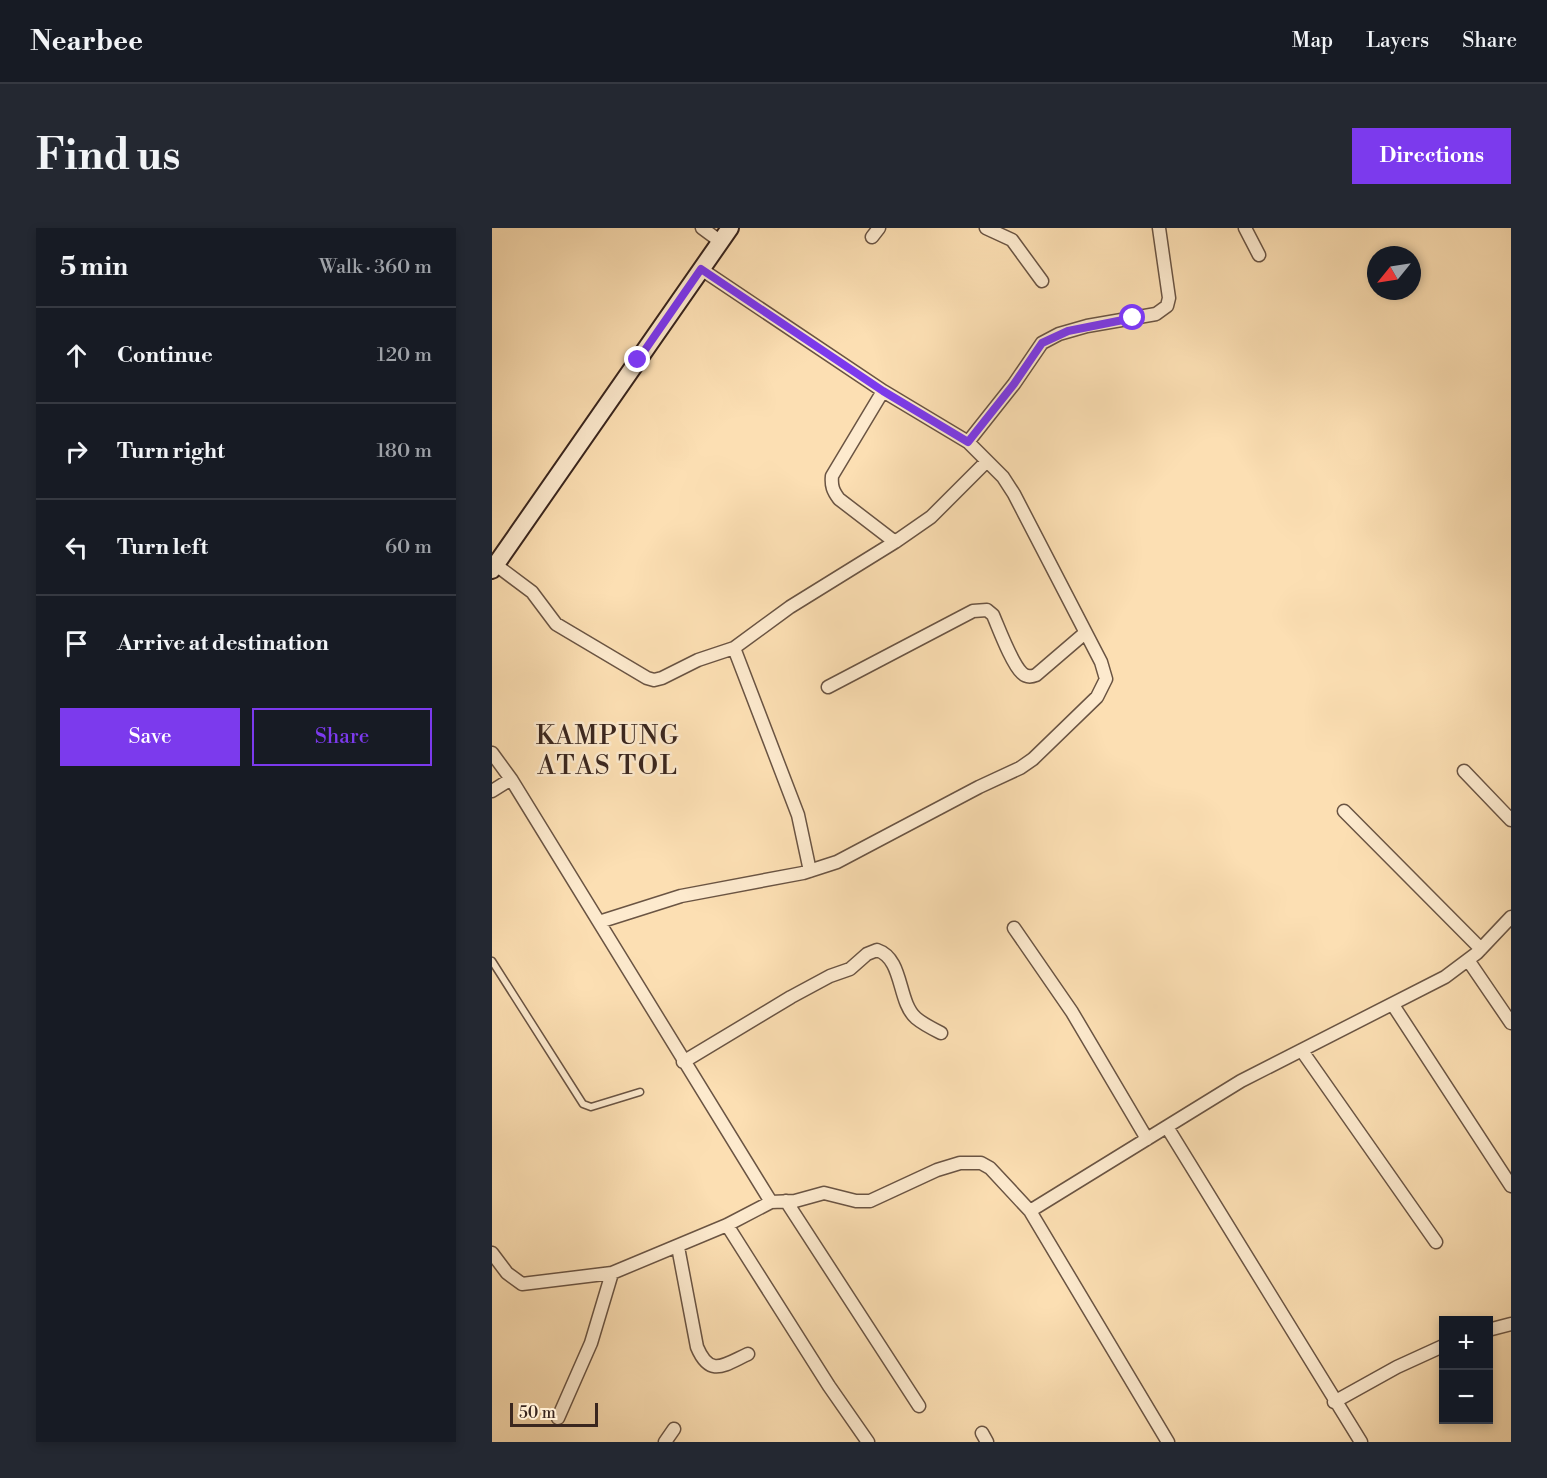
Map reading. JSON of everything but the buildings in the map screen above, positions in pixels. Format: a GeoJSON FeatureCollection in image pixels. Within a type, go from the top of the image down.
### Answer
{"type":"FeatureCollection","features":[{"type":"Feature","properties":{"kind":"main road"},"geometry":{"type":"LineString","coordinates":[[494,567],[730,228]]}},
{"type":"Feature","properties":{"kind":"street"},"geometry":{"type":"LineString","coordinates":[[702,228],[721,242]]}},
{"type":"Feature","properties":{"kind":"street"},"geometry":{"type":"LineString","coordinates":[[986,228],[1012,240],[1042,281]]}},
{"type":"Feature","properties":{"kind":"street"},"geometry":{"type":"LineString","coordinates":[[968,442],[1014,384],[1042,343],[1068,331],[1156,314],[1167,306],[1169,298],[1159,228]]}},
{"type":"Feature","properties":{"kind":"street"},"geometry":{"type":"LineString","coordinates":[[1245,228],[1259,255]]}},
{"type":"Feature","properties":{"kind":"street"},"geometry":{"type":"LineString","coordinates":[[599,922],[681,896],[810,872],[837,862],[979,787],[1020,768],[1033,759],[1097,697],[1106,679],[1028,518],[1003,477],[968,442],[883,391],[701,269]]}},
{"type":"Feature","properties":{"kind":"street"},"geometry":{"type":"LineString","coordinates":[[883,391],[832,476],[831,483],[839,499],[895,542]]}},
{"type":"Feature","properties":{"kind":"street"},"geometry":{"type":"LineString","coordinates":[[494,567],[532,592],[555,624],[654,680],[663,678],[698,660],[734,648],[790,607],[931,517],[987,461]]}},
{"type":"Feature","properties":{"kind":"street"},"geometry":{"type":"LineString","coordinates":[[828,687],[973,611],[987,610],[993,615],[1017,665],[1023,674],[1030,677],[1036,675],[1085,633]]}},
{"type":"Feature","properties":{"kind":"street"},"geometry":{"type":"LineString","coordinates":[[734,648],[798,815],[810,872]]}},
{"type":"Feature","properties":{"kind":"street"},"geometry":{"type":"LineString","coordinates":[[492,753],[511,779],[771,1202]]}},
{"type":"Feature","properties":{"kind":"street"},"geometry":{"type":"LineString","coordinates":[[1464,771],[1511,820]]}},
{"type":"Feature","properties":{"kind":"street"},"geometry":{"type":"LineString","coordinates":[[492,791],[511,779]]}},
{"type":"Feature","properties":{"kind":"street"},"geometry":{"type":"LineString","coordinates":[[1344,811],[1480,949]]}},
{"type":"Feature","properties":{"kind":"street"},"geometry":{"type":"LineString","coordinates":[[1029,1211],[1241,1081],[1445,977],[1480,949],[1511,916]]}},
{"type":"Feature","properties":{"kind":"street"},"geometry":{"type":"LineString","coordinates":[[1014,928],[1072,1012],[1148,1139]]}},
{"type":"Feature","properties":{"kind":"street"},"geometry":{"type":"LineString","coordinates":[[683,1062],[791,997],[830,976],[850,969],[867,954],[877,950],[887,956],[897,973],[905,1000],[915,1018],[941,1033]]}},
{"type":"Feature","properties":{"kind":"street"},"geometry":{"type":"LineString","coordinates":[[1468,960],[1511,1023]]}},
{"type":"Feature","properties":{"kind":"street"},"geometry":{"type":"LineString","coordinates":[[1393,1005],[1511,1186]]}},
{"type":"Feature","properties":{"kind":"street"},"geometry":{"type":"LineString","coordinates":[[1302,1051],[1436,1242]]}},
{"type":"Feature","properties":{"kind":"street"},"geometry":{"type":"LineString","coordinates":[[1167,1127],[1361,1442]]}},
{"type":"Feature","properties":{"kind":"street"},"geometry":{"type":"LineString","coordinates":[[492,1253],[507,1274],[522,1284],[612,1273],[678,1247],[771,1202],[786,1202],[824,1193],[856,1201],[870,1201],[950,1165],[981,1163],[990,1167],[1029,1211],[1168,1442]]}},
{"type":"Feature","properties":{"kind":"street"},"geometry":{"type":"LineString","coordinates":[[786,1202],[919,1406]]}},
{"type":"Feature","properties":{"kind":"street"},"geometry":{"type":"LineString","coordinates":[[727,1225],[829,1386],[868,1442]]}},
{"type":"Feature","properties":{"kind":"street"},"geometry":{"type":"LineString","coordinates":[[678,1247],[697,1347],[703,1359],[710,1366],[716,1367],[748,1354]]}},
{"type":"Feature","properties":{"kind":"street"},"geometry":{"type":"LineString","coordinates":[[558,1418],[591,1343],[612,1273]]}},
{"type":"Feature","properties":{"kind":"street"},"geometry":{"type":"LineString","coordinates":[[1493,1329],[1511,1324]]}},
{"type":"Feature","properties":{"kind":"street"},"geometry":{"type":"LineString","coordinates":[[1335,1402],[1397,1367],[1439,1348]]}},
{"type":"Feature","properties":{"kind":"street"},"geometry":{"type":"LineString","coordinates":[[665,1442],[674,1429]]}},
{"type":"Feature","properties":{"kind":"lane"},"geometry":{"type":"LineString","coordinates":[[492,961],[583,1104],[591,1107],[640,1092]]}},
{"type":"Feature","properties":{"kind":"district","name":"KAMPUNG ATAS TOL"},"geometry":{"type":"Point","coordinates":[608,750]}},
{"type":"Feature","properties":{"kind":"route"},"geometry":{"type":"LineString","coordinates":[[638,360],[701,269],[883,391],[968,442],[1014,384],[1042,343],[1068,331],[1133,318]]}}]}
